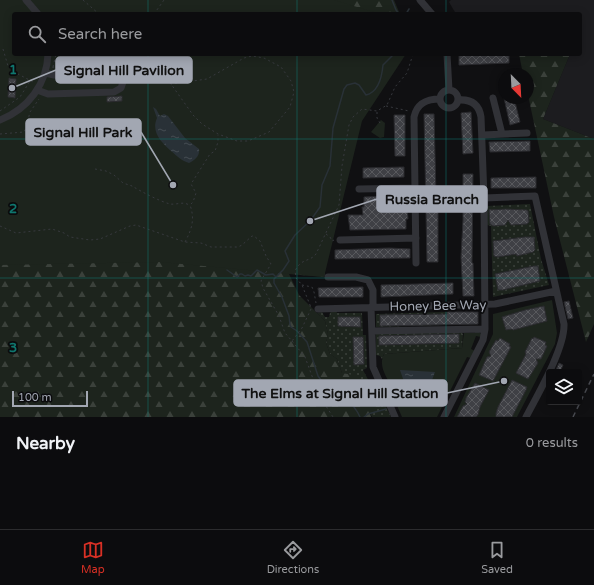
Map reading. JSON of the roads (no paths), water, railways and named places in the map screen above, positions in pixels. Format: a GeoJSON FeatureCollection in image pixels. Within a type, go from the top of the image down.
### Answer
{"type":"FeatureCollection","features":[{"type":"Feature","properties":{"kind":"street"},"geometry":{"type":"LineString","coordinates":[[26,0],[36,12]]}},
{"type":"Feature","properties":{"kind":"street"},"geometry":{"type":"LineString","coordinates":[[420,0],[430,12]]}},
{"type":"Feature","properties":{"kind":"street"},"geometry":{"type":"LineString","coordinates":[[0,120],[20,108],[39,88],[45,73],[48,56]]}},
{"type":"Feature","properties":{"kind":"street"},"geometry":{"type":"LineString","coordinates":[[447,56],[449,90]]}},
{"type":"Feature","properties":{"kind":"street"},"geometry":{"type":"LineString","coordinates":[[39,88],[48,94],[114,92],[121,88],[123,82],[121,76],[115,73],[54,75],[45,73]]}},
{"type":"Feature","properties":{"kind":"street"},"geometry":{"type":"LineString","coordinates":[[449,90],[442,94],[440,99],[442,105],[447,108],[455,106],[458,100]]}},
{"type":"Feature","properties":{"kind":"street"},"geometry":{"type":"LineString","coordinates":[[449,90],[454,92],[458,100]]}},
{"type":"Feature","properties":{"kind":"street"},"geometry":{"type":"LineString","coordinates":[[493,98],[502,134]]}},
{"type":"Feature","properties":{"kind":"street"},"geometry":{"type":"LineString","coordinates":[[416,263],[415,112],[418,106],[424,101],[440,99]]}},
{"type":"Feature","properties":{"kind":"street"},"geometry":{"type":"LineString","coordinates":[[444,417],[483,340],[485,329],[483,135],[480,110],[472,102],[458,100]]}},
{"type":"Feature","properties":{"kind":"street"},"geometry":{"type":"LineString","coordinates":[[483,135],[526,133]]}},
{"type":"Feature","properties":{"kind":"street"},"geometry":{"type":"LineString","coordinates":[[359,189],[415,188]]}},
{"type":"Feature","properties":{"kind":"street"},"geometry":{"type":"LineString","coordinates":[[484,198],[535,196],[564,324],[564,334],[559,350],[526,417]]}},
{"type":"Feature","properties":{"kind":"street"},"geometry":{"type":"LineString","coordinates":[[340,240],[416,238]]}},
{"type":"Feature","properties":{"kind":"street"},"geometry":{"type":"LineString","coordinates":[[328,277],[356,277],[368,280],[373,290],[373,367],[395,417]]}},
{"type":"Feature","properties":{"kind":"street","name":"Honey Bee Way"},"geometry":{"type":"LineString","coordinates":[[317,306],[372,307],[484,305],[496,304],[556,290]]}},
{"type":"Feature","properties":{"kind":"street"},"geometry":{"type":"LineString","coordinates":[[372,330],[485,329]]}},
{"type":"Feature","properties":{"kind":"water"},"geometry":{"type":"Polygon","coordinates":[[[153,107],[160,116],[164,114],[168,116],[185,138],[199,149],[197,158],[189,163],[182,160],[164,144],[156,132],[155,123],[157,118],[153,107]]]}},
{"type":"Feature","properties":{"kind":"water"},"geometry":{"type":"Polygon","coordinates":[[[400,370],[435,372],[426,396],[411,402],[400,370]]]}},
{"type":"Feature","properties":{"kind":"waterway"},"geometry":{"type":"LineString","coordinates":[[392,0],[398,12]]}},
{"type":"Feature","properties":{"kind":"waterway"},"geometry":{"type":"LineString","coordinates":[[360,417],[354,407],[345,398],[342,401],[337,401],[318,376],[307,342],[290,325],[289,316],[282,297],[274,283],[274,279],[289,261],[285,251],[295,235],[310,221],[320,207],[322,185],[330,166],[333,128],[344,89],[347,85],[355,83],[359,85],[366,95],[374,91],[379,83],[383,65],[392,56]]}},
{"type":"Feature","properties":{"kind":"waterway"},"geometry":{"type":"LineString","coordinates":[[227,270],[237,277],[240,274],[251,276],[257,270],[266,275],[273,274],[275,276]]}},
{"type":"Feature","properties":{"kind":"waterway"},"geometry":{"type":"LineString","coordinates":[[364,417],[368,414],[386,409]]}},
{"type":"Feature","properties":{"kind":"railway"},"geometry":{"type":"LineString","coordinates":[[573,417],[594,374]]}},
{"type":"Feature","properties":{"kind":"place","name":"Signal Hill Pavilion"},"geometry":{"type":"Point","coordinates":[12,88]}},
{"type":"Feature","properties":{"kind":"place","name":"Signal Hill Park"},"geometry":{"type":"Point","coordinates":[173,185]}},
{"type":"Feature","properties":{"kind":"place","name":"Russia Branch"},"geometry":{"type":"Point","coordinates":[310,221]}},
{"type":"Feature","properties":{"kind":"place","name":"The Elms at Signal Hill Station"},"geometry":{"type":"Point","coordinates":[504,381]}}]}
